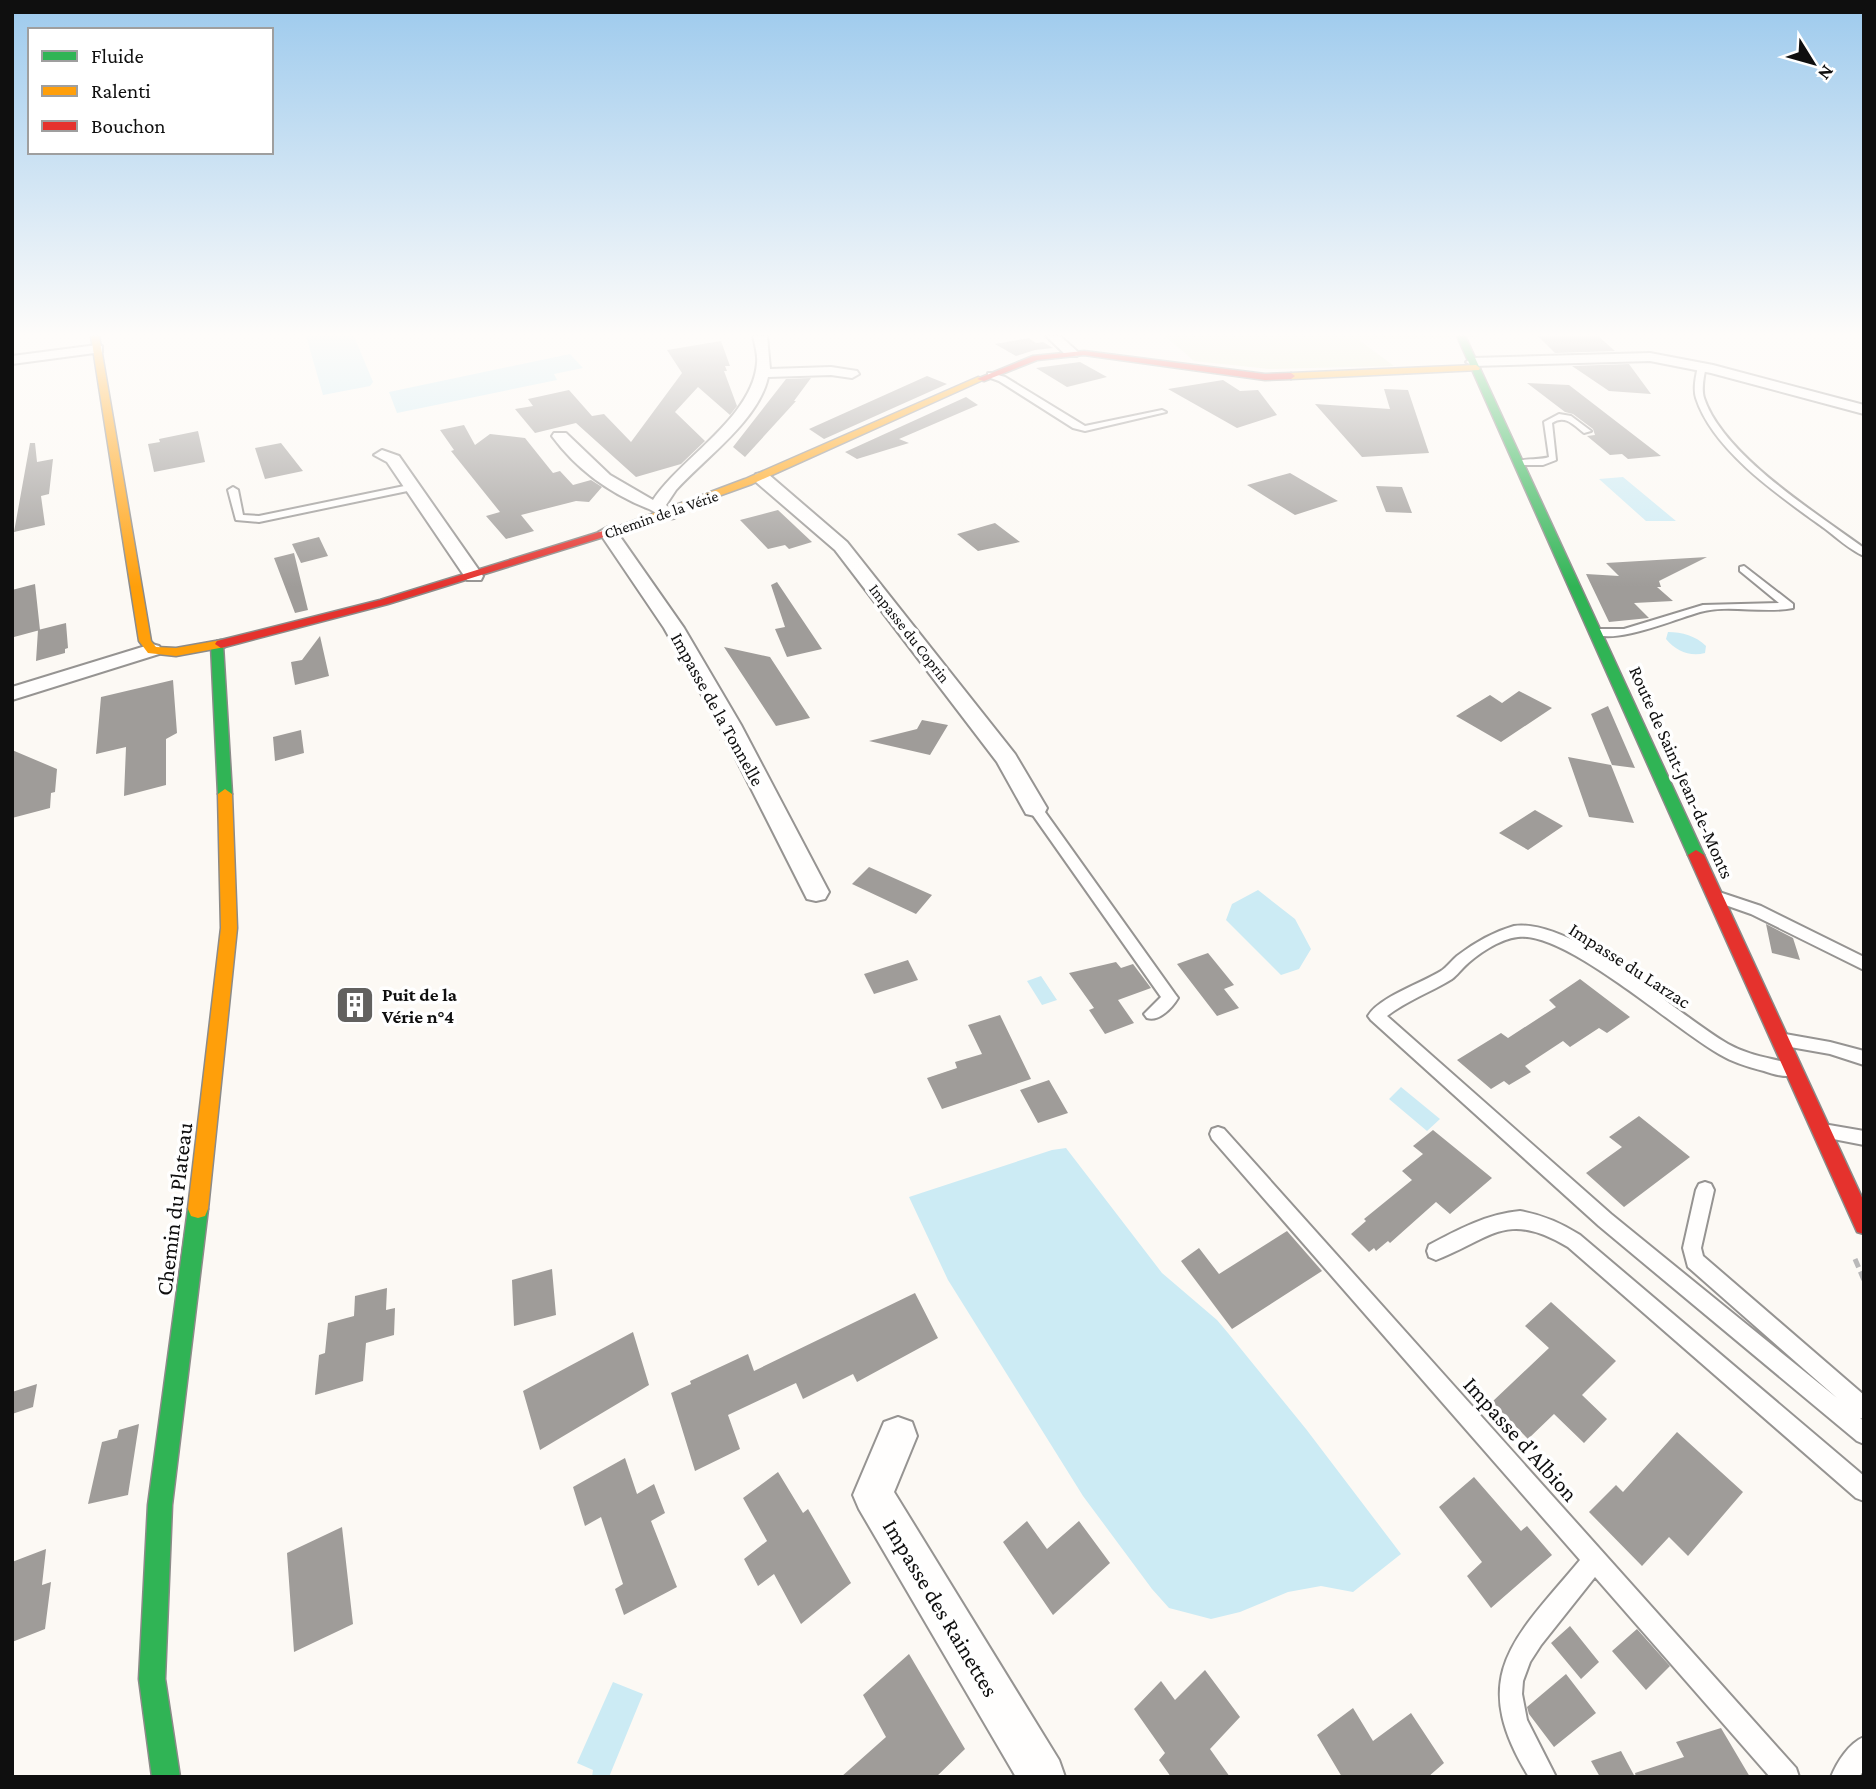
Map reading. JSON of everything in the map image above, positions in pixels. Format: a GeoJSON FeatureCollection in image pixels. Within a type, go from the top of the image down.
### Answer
{"type":"FeatureCollection","features":[{"type":"Feature","properties":{"kind":"street"},"geometry":{"type":"LineString","coordinates":[[12,694],[152,650],[145,641],[109,419]]}},
{"type":"Feature","properties":{"kind":"street"},"geometry":{"type":"LineString","coordinates":[[560,436],[576,454],[630,496],[642,504],[662,510],[664,491],[728,432],[738,419]]}},
{"type":"Feature","properties":{"kind":"street","name":"Chemin de la Vérie"},"geometry":{"type":"LineString","coordinates":[[152,650],[176,652],[217,645],[474,576],[762,478],[892,419]]}},
{"type":"Feature","properties":{"kind":"street","name":"Route de Saint-Jean-de-Monts"},"geometry":{"type":"LineString","coordinates":[[1499,419],[1864,1226]]}},
{"type":"Feature","properties":{"kind":"street"},"geometry":{"type":"LineString","coordinates":[[382,455],[393,459],[474,576]]}},
{"type":"Feature","properties":{"kind":"street","name":"Impasse du Coprin"},"geometry":{"type":"LineString","coordinates":[[762,478],[841,546],[1007,759],[1035,808]]}},
{"type":"Feature","properties":{"kind":"street","name":"Impasse de la Tonnelle"},"geometry":{"type":"LineString","coordinates":[[608,532],[688,652],[730,725],[816,892]]}},
{"type":"Feature","properties":{"kind":"street","name":"Chemin du Plateau"},"geometry":{"type":"LineString","coordinates":[[166,1777],[152,1679],[160,1505],[215,1071],[229,928],[228,844],[217,645]]}},
{"type":"Feature","properties":{"kind":"street","name":"Impasse des Rainettes"},"geometry":{"type":"LineString","coordinates":[[898,1436],[873,1495],[1042,1777]]}},
{"type":"Feature","properties":{"kind":"lane"},"geometry":{"type":"LineString","coordinates":[[1066,419],[1085,429],[1128,419]]}},
{"type":"Feature","properties":{"kind":"lane"},"geometry":{"type":"LineString","coordinates":[[1510,419],[1516,432],[1515,456],[1543,462],[1553,458],[1548,422],[1551,419]]}},
{"type":"Feature","properties":{"kind":"lane"},"geometry":{"type":"LineString","coordinates":[[1572,419],[1587,431]]}},
{"type":"Feature","properties":{"kind":"lane"},"geometry":{"type":"LineString","coordinates":[[1712,419],[1721,435],[1771,482],[1864,553]]}},
{"type":"Feature","properties":{"kind":"lane"},"geometry":{"type":"LineString","coordinates":[[233,491],[239,517],[260,519],[414,487]]}},
{"type":"Feature","properties":{"kind":"lane"},"geometry":{"type":"LineString","coordinates":[[1595,632],[1625,632],[1703,608],[1789,606],[1744,569]]}},
{"type":"Feature","properties":{"kind":"lane"},"geometry":{"type":"LineString","coordinates":[[1035,808],[1170,998],[1152,1014]]}},
{"type":"Feature","properties":{"kind":"lane"},"geometry":{"type":"LineString","coordinates":[[1714,895],[1756,910],[1864,964]]}},
{"type":"Feature","properties":{"kind":"lane","name":"Impasse du Larzac"},"geometry":{"type":"LineString","coordinates":[[1794,1071],[1761,1065],[1725,1050],[1569,944],[1527,931],[1510,932],[1488,943],[1456,964],[1450,973],[1376,1016],[1605,1220],[1864,1434]]}},
{"type":"Feature","properties":{"kind":"lane"},"geometry":{"type":"LineString","coordinates":[[1780,1040],[1830,1048],[1864,1058]]}},
{"type":"Feature","properties":{"kind":"lane"},"geometry":{"type":"LineString","coordinates":[[1821,1131],[1864,1138]]}},
{"type":"Feature","properties":{"kind":"lane","name":"Impasse d'Albion"},"geometry":{"type":"LineString","coordinates":[[1218,1134],[1787,1777]]}},
{"type":"Feature","properties":{"kind":"lane"},"geometry":{"type":"LineString","coordinates":[[1705,1189],[1692,1248],[1695,1261],[1864,1409]]}},
{"type":"Feature","properties":{"kind":"lane"},"geometry":{"type":"LineString","coordinates":[[1436,1251],[1483,1225],[1512,1219],[1531,1220],[1555,1228],[1574,1241],[1864,1490]]}},
{"type":"Feature","properties":{"kind":"lane"},"geometry":{"type":"LineString","coordinates":[[1545,1777],[1526,1751],[1512,1711],[1511,1679],[1530,1640],[1594,1562]]}},
{"type":"Feature","properties":{"kind":"lane"},"geometry":{"type":"LineString","coordinates":[[1843,1777],[1864,1749]]}},
{"type":"Feature","properties":{"kind":"water"},"geometry":{"type":"Polygon","coordinates":[[[1623,477],[1676,521],[1646,521],[1599,479],[1623,477]]]}},
{"type":"Feature","properties":{"kind":"water"},"geometry":{"type":"Polygon","coordinates":[[[1668,632],[1693,637],[1706,646],[1705,653],[1694,654],[1679,650],[1666,639],[1668,632]]]}},
{"type":"Feature","properties":{"kind":"water"},"geometry":{"type":"Polygon","coordinates":[[[1258,890],[1295,919],[1311,949],[1299,969],[1281,975],[1226,920],[1232,904],[1258,890]]]}},
{"type":"Feature","properties":{"kind":"water"},"geometry":{"type":"Polygon","coordinates":[[[1041,976],[1057,1000],[1042,1005],[1027,981],[1041,976]]]}},
{"type":"Feature","properties":{"kind":"water"},"geometry":{"type":"Polygon","coordinates":[[[1401,1087],[1440,1119],[1427,1131],[1389,1099],[1401,1087]]]}},
{"type":"Feature","properties":{"kind":"water"},"geometry":{"type":"Polygon","coordinates":[[[1066,1148],[1162,1273],[1217,1320],[1228,1333],[1306,1429],[1401,1554],[1353,1592],[1321,1586],[1288,1592],[1240,1612],[1211,1619],[1169,1608],[1083,1496],[948,1280],[909,1197],[1052,1150],[1066,1148]]]}},
{"type":"Feature","properties":{"kind":"water"},"geometry":{"type":"Polygon","coordinates":[[[613,1682],[643,1694],[609,1777],[592,1777],[593,1770],[577,1763],[613,1682]]]}},
{"type":"Feature","properties":{"kind":"building"},"geometry":{"type":"Polygon","coordinates":[[[524,419],[609,419],[631,442],[648,419],[683,419],[705,441],[681,464],[636,477],[576,423],[535,433],[524,419]]]}},
{"type":"Feature","properties":{"kind":"building"},"geometry":{"type":"Polygon","coordinates":[[[754,419],[779,419],[745,457],[733,447],[754,419]]]}},
{"type":"Feature","properties":{"kind":"building"},"geometry":{"type":"Polygon","coordinates":[[[830,419],[868,419],[824,439],[809,429],[830,419]]]}},
{"type":"Feature","properties":{"kind":"building"},"geometry":{"type":"Polygon","coordinates":[[[917,419],[944,419],[899,439],[909,443],[857,459],[845,452],[917,419]]]}},
{"type":"Feature","properties":{"kind":"building"},"geometry":{"type":"Polygon","coordinates":[[[1222,419],[1263,419],[1237,428],[1222,419]]]}},
{"type":"Feature","properties":{"kind":"building"},"geometry":{"type":"Polygon","coordinates":[[[1329,419],[1418,419],[1429,453],[1362,457],[1329,419]]]}},
{"type":"Feature","properties":{"kind":"building"},"geometry":{"type":"Polygon","coordinates":[[[1580,419],[1614,419],[1661,456],[1628,459],[1622,454],[1610,455],[1587,436],[1595,435],[1593,429],[1580,419]]]}},
{"type":"Feature","properties":{"kind":"building"},"geometry":{"type":"Polygon","coordinates":[[[464,425],[475,445],[490,434],[525,438],[553,473],[560,471],[573,485],[591,480],[602,487],[589,502],[576,501],[521,515],[534,531],[506,539],[486,516],[500,512],[451,451],[454,450],[440,430],[464,425]]]}},
{"type":"Feature","properties":{"kind":"building"},"geometry":{"type":"Polygon","coordinates":[[[198,431],[205,462],[154,472],[148,444],[198,431]]]}},
{"type":"Feature","properties":{"kind":"building"},"geometry":{"type":"Polygon","coordinates":[[[30,443],[35,443],[37,462],[53,459],[49,494],[41,496],[45,525],[14,532],[30,443]]]}},
{"type":"Feature","properties":{"kind":"building"},"geometry":{"type":"Polygon","coordinates":[[[281,443],[303,471],[265,479],[255,448],[281,443]]]}},
{"type":"Feature","properties":{"kind":"building"},"geometry":{"type":"Polygon","coordinates":[[[1290,473],[1338,501],[1295,515],[1247,485],[1290,473]]]}},
{"type":"Feature","properties":{"kind":"building"},"geometry":{"type":"Polygon","coordinates":[[[1376,486],[1402,487],[1412,513],[1386,512],[1376,486]]]}},
{"type":"Feature","properties":{"kind":"building"},"geometry":{"type":"Polygon","coordinates":[[[778,510],[812,542],[789,549],[785,545],[768,549],[740,520],[778,510]]]}},
{"type":"Feature","properties":{"kind":"building"},"geometry":{"type":"Polygon","coordinates":[[[995,523],[1020,542],[978,551],[957,534],[995,523]]]}},
{"type":"Feature","properties":{"kind":"building"},"geometry":{"type":"Polygon","coordinates":[[[319,537],[328,556],[301,563],[292,544],[319,537]]]}},
{"type":"Feature","properties":{"kind":"building"},"geometry":{"type":"Polygon","coordinates":[[[294,553],[308,610],[295,613],[274,558],[294,553]]]}},
{"type":"Feature","properties":{"kind":"building"},"geometry":{"type":"Polygon","coordinates":[[[1707,557],[1659,581],[1661,587],[1657,587],[1673,601],[1634,603],[1649,618],[1609,622],[1586,574],[1619,576],[1606,563],[1707,557]]]}},
{"type":"Feature","properties":{"kind":"building"},"geometry":{"type":"Polygon","coordinates":[[[777,582],[822,649],[787,657],[775,629],[785,627],[771,585],[777,582]]]}},
{"type":"Feature","properties":{"kind":"building"},"geometry":{"type":"Polygon","coordinates":[[[35,584],[40,630],[14,637],[12,590],[35,584]]]}},
{"type":"Feature","properties":{"kind":"building"},"geometry":{"type":"Polygon","coordinates":[[[66,623],[68,648],[65,653],[36,661],[38,630],[66,623]]]}},
{"type":"Feature","properties":{"kind":"building"},"geometry":{"type":"Polygon","coordinates":[[[320,636],[329,676],[295,685],[291,662],[302,660],[320,636]]]}},
{"type":"Feature","properties":{"kind":"building"},"geometry":{"type":"Polygon","coordinates":[[[724,647],[770,657],[810,718],[776,726],[724,647]]]}},
{"type":"Feature","properties":{"kind":"building"},"geometry":{"type":"Polygon","coordinates":[[[173,680],[177,733],[166,739],[166,785],[124,796],[126,747],[96,754],[101,697],[173,680]]]}},
{"type":"Feature","properties":{"kind":"building"},"geometry":{"type":"Polygon","coordinates":[[[1519,691],[1552,708],[1501,742],[1456,716],[1490,695],[1502,703],[1519,691]]]}},
{"type":"Feature","properties":{"kind":"building"},"geometry":{"type":"Polygon","coordinates":[[[1608,706],[1635,768],[1612,765],[1591,714],[1608,706]]]}},
{"type":"Feature","properties":{"kind":"building"},"geometry":{"type":"Polygon","coordinates":[[[922,720],[948,725],[930,755],[869,741],[917,729],[922,720]]]}},
{"type":"Feature","properties":{"kind":"building"},"geometry":{"type":"Polygon","coordinates":[[[301,730],[304,753],[275,761],[273,737],[301,730]]]}},
{"type":"Feature","properties":{"kind":"building"},"geometry":{"type":"Polygon","coordinates":[[[12,750],[57,769],[50,808],[12,818],[12,750]]]}},
{"type":"Feature","properties":{"kind":"building"},"geometry":{"type":"Polygon","coordinates":[[[1568,757],[1611,765],[1634,823],[1589,817],[1568,757]]]}},
{"type":"Feature","properties":{"kind":"building"},"geometry":{"type":"Polygon","coordinates":[[[1535,810],[1563,826],[1528,850],[1499,833],[1535,810]]]}},
{"type":"Feature","properties":{"kind":"building"},"geometry":{"type":"Polygon","coordinates":[[[869,867],[932,895],[916,914],[852,884],[869,867]]]}},
{"type":"Feature","properties":{"kind":"building"},"geometry":{"type":"Polygon","coordinates":[[[1766,924],[1793,938],[1800,960],[1772,953],[1766,924]]]}},
{"type":"Feature","properties":{"kind":"building"},"geometry":{"type":"Polygon","coordinates":[[[1208,953],[1234,985],[1224,989],[1239,1008],[1217,1016],[1177,964],[1208,953]]]}},
{"type":"Feature","properties":{"kind":"building"},"geometry":{"type":"Polygon","coordinates":[[[908,960],[918,980],[874,994],[864,974],[908,960]]]}},
{"type":"Feature","properties":{"kind":"building"},"geometry":{"type":"Polygon","coordinates":[[[1116,962],[1121,968],[1133,964],[1151,988],[1118,1000],[1134,1023],[1105,1034],[1089,1010],[1094,1008],[1069,973],[1116,962]]]}},
{"type":"Feature","properties":{"kind":"building"},"geometry":{"type":"Polygon","coordinates":[[[1580,979],[1630,1017],[1607,1033],[1599,1028],[1570,1047],[1563,1041],[1525,1066],[1531,1072],[1509,1085],[1504,1081],[1491,1089],[1457,1060],[1501,1033],[1508,1038],[1556,1007],[1549,1000],[1580,979]]]}},
{"type":"Feature","properties":{"kind":"building"},"geometry":{"type":"Polygon","coordinates":[[[1000,1015],[1031,1079],[942,1109],[927,1078],[957,1068],[955,1062],[982,1054],[968,1025],[1000,1015]]]}},
{"type":"Feature","properties":{"kind":"building"},"geometry":{"type":"Polygon","coordinates":[[[1049,1080],[1068,1113],[1038,1123],[1020,1090],[1049,1080]]]}},
{"type":"Feature","properties":{"kind":"building"},"geometry":{"type":"Polygon","coordinates":[[[1639,1116],[1690,1157],[1624,1207],[1586,1173],[1622,1147],[1609,1137],[1639,1116]]]}},
{"type":"Feature","properties":{"kind":"building"},"geometry":{"type":"Polygon","coordinates":[[[1433,1130],[1492,1178],[1450,1214],[1436,1202],[1390,1243],[1388,1241],[1376,1251],[1374,1248],[1369,1252],[1351,1234],[1366,1221],[1364,1219],[1412,1180],[1402,1171],[1423,1154],[1413,1146],[1433,1130]]]}},
{"type":"Feature","properties":{"kind":"building"},"geometry":{"type":"Polygon","coordinates":[[[1287,1231],[1322,1271],[1232,1329],[1181,1261],[1199,1248],[1219,1274],[1287,1231]]]}},
{"type":"Feature","properties":{"kind":"building"},"geometry":{"type":"Polygon","coordinates":[[[552,1269],[556,1315],[514,1326],[512,1280],[552,1269]]]}},
{"type":"Feature","properties":{"kind":"building"},"geometry":{"type":"Polygon","coordinates":[[[387,1288],[386,1310],[395,1308],[394,1335],[366,1343],[363,1381],[315,1395],[319,1355],[325,1353],[328,1323],[354,1316],[355,1296],[387,1288]]]}},
{"type":"Feature","properties":{"kind":"building"},"geometry":{"type":"Polygon","coordinates":[[[915,1293],[938,1338],[857,1382],[853,1374],[803,1399],[796,1383],[728,1415],[740,1449],[695,1471],[671,1393],[691,1384],[690,1381],[748,1354],[754,1371],[915,1293]]]}},
{"type":"Feature","properties":{"kind":"building"},"geometry":{"type":"Polygon","coordinates":[[[1551,1302],[1616,1361],[1582,1395],[1607,1419],[1584,1443],[1554,1414],[1528,1439],[1492,1402],[1549,1348],[1525,1326],[1551,1302]]]}},
{"type":"Feature","properties":{"kind":"building"},"geometry":{"type":"Polygon","coordinates":[[[633,1332],[649,1385],[540,1450],[523,1391],[633,1332]]]}},
{"type":"Feature","properties":{"kind":"building"},"geometry":{"type":"Polygon","coordinates":[[[37,1384],[33,1407],[12,1414],[12,1392],[37,1384]]]}},
{"type":"Feature","properties":{"kind":"building"},"geometry":{"type":"Polygon","coordinates":[[[139,1424],[128,1495],[88,1504],[102,1442],[117,1438],[119,1430],[139,1424]]]}},
{"type":"Feature","properties":{"kind":"building"},"geometry":{"type":"Polygon","coordinates":[[[1677,1432],[1743,1492],[1688,1556],[1669,1537],[1642,1566],[1589,1512],[1616,1485],[1623,1492],[1677,1432]]]}},
{"type":"Feature","properties":{"kind":"building"},"geometry":{"type":"Polygon","coordinates":[[[625,1458],[637,1494],[654,1484],[665,1513],[651,1521],[677,1587],[624,1615],[615,1589],[623,1584],[601,1517],[585,1526],[573,1487],[625,1458]]]}},
{"type":"Feature","properties":{"kind":"building"},"geometry":{"type":"Polygon","coordinates":[[[778,1472],[803,1513],[808,1509],[851,1583],[801,1624],[774,1574],[758,1586],[744,1559],[767,1541],[743,1498],[778,1472]]]}},
{"type":"Feature","properties":{"kind":"building"},"geometry":{"type":"Polygon","coordinates":[[[1474,1477],[1521,1531],[1527,1526],[1552,1555],[1491,1608],[1467,1576],[1482,1562],[1439,1507],[1474,1477]]]}},
{"type":"Feature","properties":{"kind":"building"},"geometry":{"type":"Polygon","coordinates":[[[1027,1521],[1047,1549],[1079,1521],[1110,1563],[1053,1615],[1003,1542],[1027,1521]]]}},
{"type":"Feature","properties":{"kind":"building"},"geometry":{"type":"Polygon","coordinates":[[[342,1527],[353,1624],[294,1652],[287,1553],[342,1527]]]}},
{"type":"Feature","properties":{"kind":"building"},"geometry":{"type":"Polygon","coordinates":[[[46,1549],[42,1585],[51,1582],[45,1629],[12,1642],[12,1562],[46,1549]]]}},
{"type":"Feature","properties":{"kind":"building"},"geometry":{"type":"Polygon","coordinates":[[[1570,1626],[1599,1662],[1581,1679],[1551,1643],[1570,1626]]]}},
{"type":"Feature","properties":{"kind":"building"},"geometry":{"type":"Polygon","coordinates":[[[1637,1629],[1670,1666],[1646,1690],[1612,1651],[1637,1629]]]}},
{"type":"Feature","properties":{"kind":"building"},"geometry":{"type":"Polygon","coordinates":[[[909,1654],[965,1749],[936,1777],[841,1777],[886,1737],[863,1695],[909,1654]]]}},
{"type":"Feature","properties":{"kind":"building"},"geometry":{"type":"Polygon","coordinates":[[[1205,1670],[1240,1717],[1210,1749],[1230,1777],[1171,1777],[1159,1760],[1165,1753],[1134,1709],[1161,1681],[1175,1700],[1205,1670]]]}},
{"type":"Feature","properties":{"kind":"building"},"geometry":{"type":"Polygon","coordinates":[[[1566,1674],[1596,1713],[1554,1747],[1529,1714],[1527,1707],[1566,1674]]]}},
{"type":"Feature","properties":{"kind":"building"},"geometry":{"type":"Polygon","coordinates":[[[1353,1708],[1373,1741],[1411,1713],[1444,1763],[1428,1777],[1342,1777],[1317,1735],[1353,1708]]]}},
{"type":"Feature","properties":{"kind":"building"},"geometry":{"type":"Polygon","coordinates":[[[1721,1728],[1750,1777],[1636,1777],[1635,1773],[1684,1757],[1676,1742],[1721,1728]]]}},
{"type":"Feature","properties":{"kind":"building"},"geometry":{"type":"Polygon","coordinates":[[[1621,1751],[1635,1777],[1600,1777],[1591,1761],[1621,1751]]]}},
{"type":"Feature","properties":{"kind":"traffic: fast"},"geometry":{"type":"LineString","coordinates":[[1499,419],[1696,855]]}},
{"type":"Feature","properties":{"kind":"traffic: fast"},"geometry":{"type":"LineString","coordinates":[[217,645],[225,794]]}},
{"type":"Feature","properties":{"kind":"traffic: fast"},"geometry":{"type":"LineString","coordinates":[[166,1777],[152,1679],[160,1505],[198,1209]]}},
{"type":"Feature","properties":{"kind":"traffic: slow"},"geometry":{"type":"LineString","coordinates":[[109,419],[145,641],[152,650],[176,652],[221,644]]}},
{"type":"Feature","properties":{"kind":"traffic: slow"},"geometry":{"type":"LineString","coordinates":[[606,533],[702,500],[892,419]]}},
{"type":"Feature","properties":{"kind":"traffic: slow"},"geometry":{"type":"LineString","coordinates":[[198,1209],[229,928],[225,794]]}},
{"type":"Feature","properties":{"kind":"traffic: jam"},"geometry":{"type":"LineString","coordinates":[[221,644],[384,602],[606,533]]}},
{"type":"Feature","properties":{"kind":"traffic: jam"},"geometry":{"type":"LineString","coordinates":[[1696,855],[1864,1225]]}},
{"type":"Feature","properties":{"kind":"place","name":"Puit de la Vérie n°4"},"geometry":{"type":"Point","coordinates":[355,1005]}}]}
